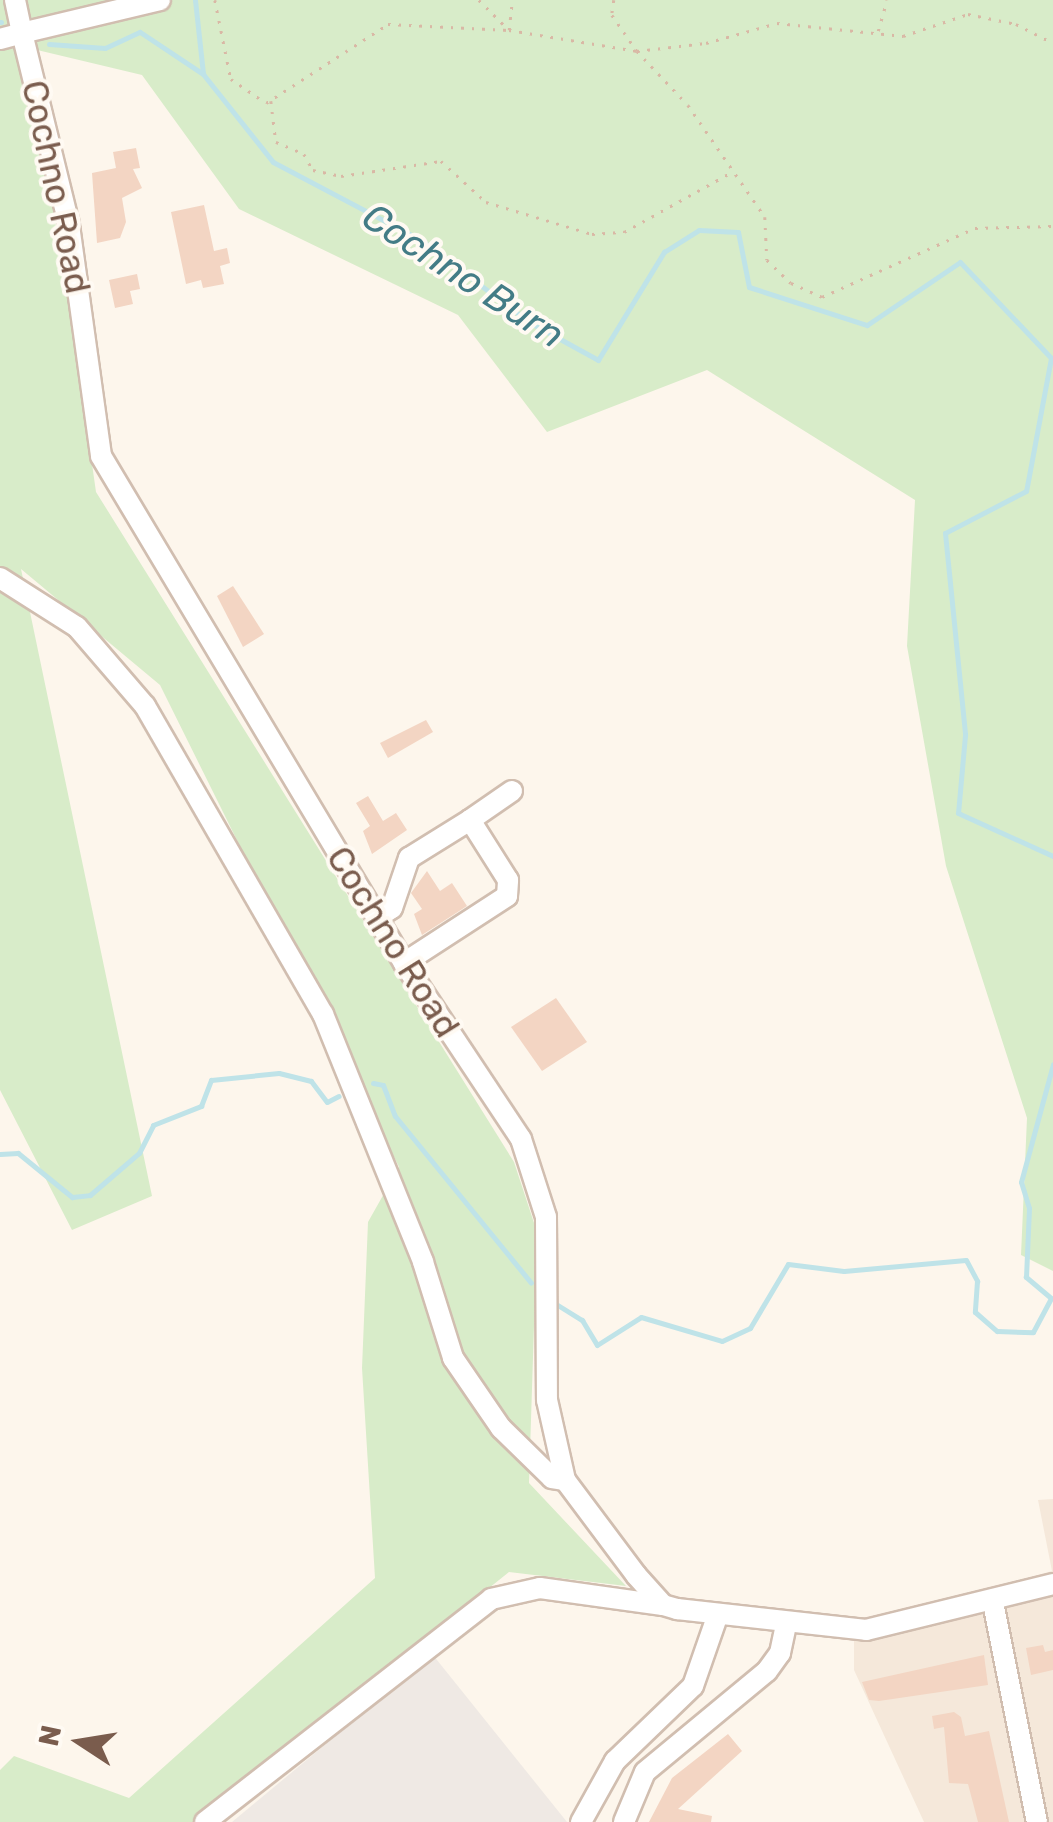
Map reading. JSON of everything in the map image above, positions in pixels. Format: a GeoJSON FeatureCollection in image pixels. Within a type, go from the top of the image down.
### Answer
{"type":"FeatureCollection","features":[{"type":"Feature","properties":{"kind":"street"},"geometry":{"type":"LineString","coordinates":[[0,38],[22,33],[15,0]]}},
{"type":"Feature","properties":{"kind":"street","name":"Cochno Road"},"geometry":{"type":"LineString","coordinates":[[160,0],[22,33],[69,225],[101,456],[404,963],[521,1139],[539,1187],[549,1251],[547,1400],[565,1480],[662,1605]]}},
{"type":"Feature","properties":{"kind":"street"},"geometry":{"type":"LineString","coordinates":[[0,578],[78,627],[145,706],[324,1014],[423,1262],[454,1358],[500,1428],[552,1478],[565,1480]]}},
{"type":"Feature","properties":{"kind":"street"},"geometry":{"type":"LineString","coordinates":[[378,918],[392,908],[409,858],[512,791]]}},
{"type":"Feature","properties":{"kind":"street"},"geometry":{"type":"LineString","coordinates":[[404,963],[507,896],[508,880],[470,820]]}},
{"type":"Feature","properties":{"kind":"street"},"geometry":{"type":"LineString","coordinates":[[205,1822],[491,1600],[540,1588],[717,1617],[866,1630],[1053,1584]]}},
{"type":"Feature","properties":{"kind":"street"},"geometry":{"type":"LineString","coordinates":[[992,1602],[1037,1822]]}},
{"type":"Feature","properties":{"kind":"street"},"geometry":{"type":"LineString","coordinates":[[581,1822],[608,1770],[694,1686],[717,1617]]}},
{"type":"Feature","properties":{"kind":"street"},"geometry":{"type":"LineString","coordinates":[[624,1822],[645,1772],[774,1664],[786,1625]]}},
{"type":"Feature","properties":{"kind":"path"},"geometry":{"type":"LineString","coordinates":[[215,0],[231,80],[266,104],[388,24],[509,30],[636,51],[706,44],[777,23],[878,30],[903,36],[968,14],[1016,24],[1053,43]]}},
{"type":"Feature","properties":{"kind":"path"},"geometry":{"type":"LineString","coordinates":[[478,0],[509,30]]}},
{"type":"Feature","properties":{"kind":"path"},"geometry":{"type":"LineString","coordinates":[[509,30],[512,0]]}},
{"type":"Feature","properties":{"kind":"path"},"geometry":{"type":"LineString","coordinates":[[614,0],[612,15],[636,51],[688,105],[765,216],[768,260],[791,282],[822,297],[975,228],[1053,226]]}},
{"type":"Feature","properties":{"kind":"path"},"geometry":{"type":"LineString","coordinates":[[878,30],[887,0]]}},
{"type":"Feature","properties":{"kind":"path"},"geometry":{"type":"LineString","coordinates":[[271,100],[276,142],[304,154],[313,170],[341,176],[441,161],[486,202],[592,234],[624,232],[731,172]]}},
{"type":"Feature","properties":{"kind":"shaded area"},"geometry":{"type":"Polygon","coordinates":[[[1053,1499],[1053,1822],[924,1822],[854,1670],[854,1627],[1052,1571],[1038,1500],[1053,1499]]]}},
{"type":"Feature","properties":{"kind":"shaded area"},"geometry":{"type":"Polygon","coordinates":[[[433,1655],[567,1822],[232,1822],[433,1655]]]}},
{"type":"Feature","properties":{"kind":"green space"},"geometry":{"type":"Polygon","coordinates":[[[0,0],[1053,0],[1053,1271],[1021,1255],[1027,1118],[946,866],[907,646],[915,500],[707,370],[547,432],[458,315],[239,209],[142,75],[33,49],[96,492],[514,1162],[537,1232],[529,1483],[626,1586],[509,1572],[197,1822],[0,1822],[0,1770],[14,1756],[129,1798],[375,1578],[362,1368],[368,1222],[399,1167],[160,685],[21,569],[152,1196],[72,1230],[0,1090],[0,0]]]}},
{"type":"Feature","properties":{"kind":"building"},"geometry":{"type":"Polygon","coordinates":[[[136,148],[140,168],[133,169],[142,188],[122,198],[126,222],[120,238],[97,243],[92,173],[116,168],[113,152],[136,148]]]}},
{"type":"Feature","properties":{"kind":"building"},"geometry":{"type":"Polygon","coordinates":[[[204,205],[214,251],[227,248],[230,263],[220,266],[224,284],[203,288],[201,280],[186,284],[171,212],[204,205]]]}},
{"type":"Feature","properties":{"kind":"building"},"geometry":{"type":"Polygon","coordinates":[[[137,274],[140,289],[130,291],[133,304],[115,308],[109,280],[137,274]]]}},
{"type":"Feature","properties":{"kind":"building"},"geometry":{"type":"Polygon","coordinates":[[[233,586],[264,634],[243,647],[217,596],[233,586]]]}},
{"type":"Feature","properties":{"kind":"building"},"geometry":{"type":"Polygon","coordinates":[[[426,720],[433,732],[388,758],[380,743],[426,720]]]}},
{"type":"Feature","properties":{"kind":"building"},"geometry":{"type":"Polygon","coordinates":[[[368,796],[383,821],[396,813],[407,830],[372,854],[363,831],[370,826],[356,803],[368,796]]]}},
{"type":"Feature","properties":{"kind":"building"},"geometry":{"type":"Polygon","coordinates":[[[427,871],[440,891],[452,883],[467,906],[422,935],[414,914],[422,909],[411,893],[427,871]]]}},
{"type":"Feature","properties":{"kind":"building"},"geometry":{"type":"Polygon","coordinates":[[[556,998],[587,1042],[542,1071],[511,1027],[556,998]]]}},
{"type":"Feature","properties":{"kind":"building"},"geometry":{"type":"Polygon","coordinates":[[[1043,1645],[1045,1652],[1053,1650],[1053,1670],[1031,1675],[1026,1648],[1043,1645]]]}},
{"type":"Feature","properties":{"kind":"building"},"geometry":{"type":"Polygon","coordinates":[[[984,1655],[988,1685],[879,1701],[869,1700],[862,1682],[984,1655]]]}},
{"type":"Feature","properties":{"kind":"building"},"geometry":{"type":"Polygon","coordinates":[[[954,1712],[961,1717],[965,1736],[989,1731],[1009,1822],[978,1822],[968,1784],[949,1783],[944,1727],[934,1729],[932,1716],[954,1712]]]}},
{"type":"Feature","properties":{"kind":"building"},"geometry":{"type":"Polygon","coordinates":[[[728,1734],[742,1751],[678,1809],[712,1816],[711,1822],[649,1822],[672,1778],[728,1734]]]}},
{"type":"Feature","properties":{"kind":"waterway"},"geometry":{"type":"LineString","coordinates":[[195,0],[203,74]]}},
{"type":"Feature","properties":{"kind":"waterway","name":"Cochno Burn"},"geometry":{"type":"LineString","coordinates":[[49,44],[105,48],[140,32],[203,74],[273,162],[421,240],[529,322],[598,360],[664,252],[699,230],[738,232],[749,287],[867,325],[960,262],[1051,358],[1026,491],[945,533],[965,735],[958,813],[1053,856]]}},
{"type":"Feature","properties":{"kind":"waterway"},"geometry":{"type":"LineString","coordinates":[[556,1304],[582,1320],[597,1345],[641,1317],[722,1341],[750,1328],[788,1264],[844,1271],[966,1260],[977,1281],[975,1312],[997,1331],[1033,1332],[1051,1298],[1026,1277],[1029,1208],[1021,1182],[1053,1064]]}},
{"type":"Feature","properties":{"kind":"waterway"},"geometry":{"type":"LineString","coordinates":[[0,1154],[18,1153],[72,1197],[90,1195],[139,1153],[153,1125],[201,1106],[211,1080],[279,1073],[311,1081],[327,1102],[339,1096]]}},
{"type":"Feature","properties":{"kind":"waterway"},"geometry":{"type":"LineString","coordinates":[[373,1083],[383,1085],[395,1116],[531,1283]]}}]}
